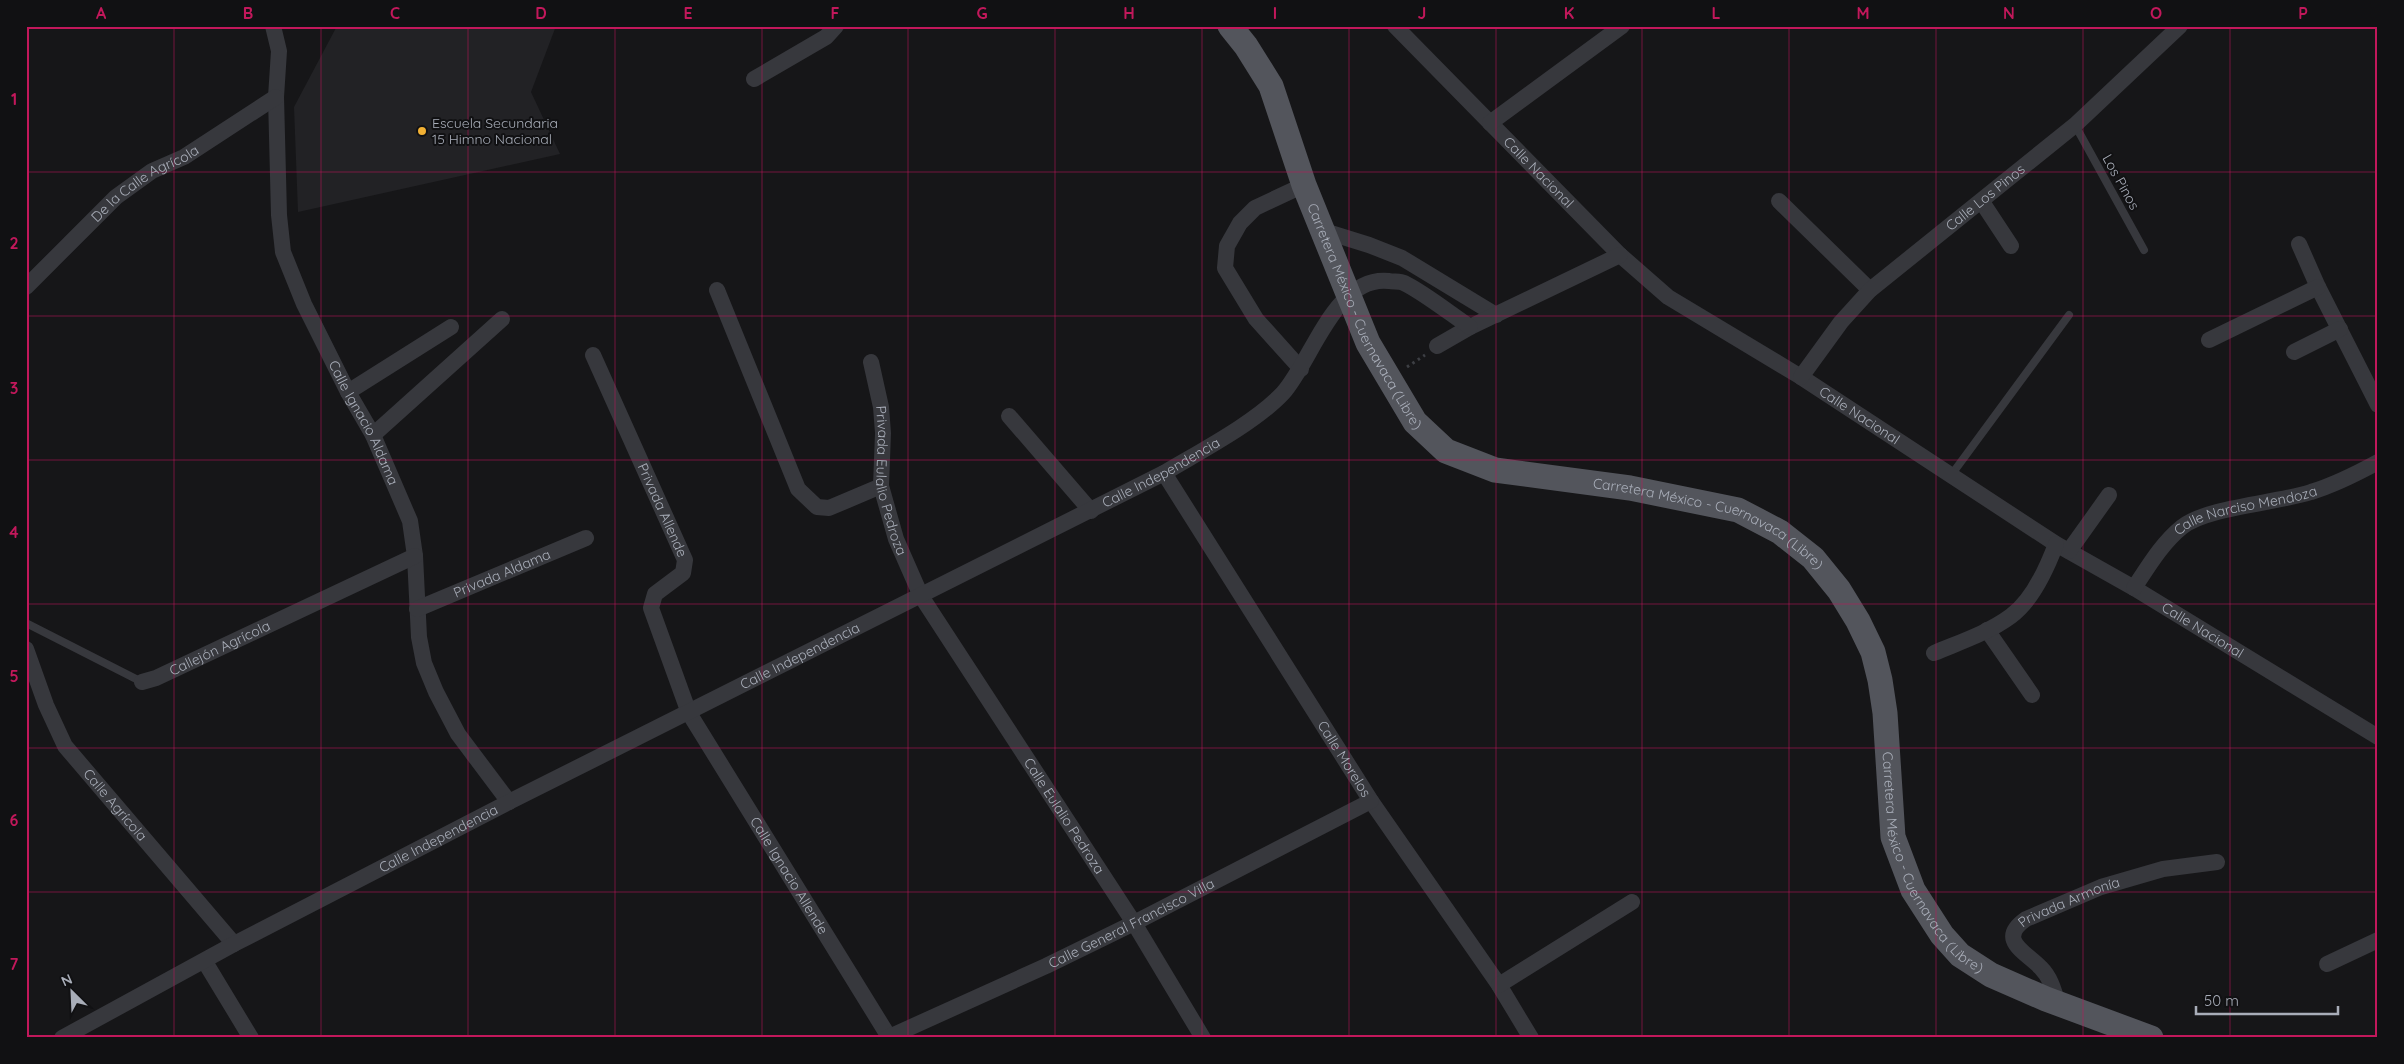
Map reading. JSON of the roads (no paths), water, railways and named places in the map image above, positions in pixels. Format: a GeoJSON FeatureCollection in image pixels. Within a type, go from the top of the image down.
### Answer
{"type":"FeatureCollection","features":[{"type":"Feature","properties":{"kind":"main road","name":"Carretera México - Cuernavaca (Libre)"},"geometry":{"type":"LineString","coordinates":[[1230,26],[1246,46],[1271,86],[1304,185],[1368,343],[1415,422],[1446,451],[1495,470],[1630,488],[1738,510],[1780,532],[1813,558],[1839,590],[1858,621],[1872,652],[1880,680],[1885,714],[1893,837],[1913,890],[1942,935],[1960,954],[1991,975],[2058,1004],[2151,1038]]}},
{"type":"Feature","properties":{"kind":"street","name":"Calle Ignacio Aldama"},"geometry":{"type":"LineString","coordinates":[[273,26],[279,51],[276,98],[279,215],[283,252],[304,304],[348,392],[374,435],[410,521],[415,556],[419,637],[424,663],[436,692],[458,734],[509,802]]}},
{"type":"Feature","properties":{"kind":"street"},"geometry":{"type":"LineString","coordinates":[[754,79],[826,37],[836,26]]}},
{"type":"Feature","properties":{"kind":"street","name":"Calle Nacional"},"geometry":{"type":"LineString","coordinates":[[1395,26],[1620,255],[1668,297],[1801,378],[2062,547],[2134,588],[2378,737]]}},
{"type":"Feature","properties":{"kind":"street"},"geometry":{"type":"LineString","coordinates":[[1490,123],[1622,26]]}},
{"type":"Feature","properties":{"kind":"street","name":"Calle Los Pinos"},"geometry":{"type":"LineString","coordinates":[[1801,378],[1841,322],[1870,290],[1982,202],[2075,125],[2180,26]]}},
{"type":"Feature","properties":{"kind":"street","name":"De la Calle Agrícola"},"geometry":{"type":"LineString","coordinates":[[26,287],[116,197],[152,171],[184,157],[276,98]]}},
{"type":"Feature","properties":{"kind":"street"},"geometry":{"type":"LineString","coordinates":[[1301,369],[1256,319],[1226,268],[1227,246],[1240,223],[1255,208],[1304,185]]}},
{"type":"Feature","properties":{"kind":"street"},"geometry":{"type":"LineString","coordinates":[[1779,201],[1870,290]]}},
{"type":"Feature","properties":{"kind":"street"},"geometry":{"type":"LineString","coordinates":[[1982,202],[2010,246]]}},
{"type":"Feature","properties":{"kind":"street"},"geometry":{"type":"LineString","coordinates":[[1324,231],[1369,244],[1402,258],[1496,315]]}},
{"type":"Feature","properties":{"kind":"street"},"geometry":{"type":"LineString","coordinates":[[2299,244],[2318,287],[2378,405]]}},
{"type":"Feature","properties":{"kind":"street"},"geometry":{"type":"LineString","coordinates":[[1437,346],[1470,327],[1620,255]]}},
{"type":"Feature","properties":{"kind":"street","name":"Calle Independencia"},"geometry":{"type":"LineString","coordinates":[[62,1038],[205,962],[234,944],[509,802],[689,714],[1164,473],[1245,424],[1282,394],[1301,369],[1323,327],[1342,302],[1367,284],[1381,280],[1403,282],[1470,327]]}},
{"type":"Feature","properties":{"kind":"street"},"geometry":{"type":"LineString","coordinates":[[2209,340],[2318,287]]}},
{"type":"Feature","properties":{"kind":"street"},"geometry":{"type":"LineString","coordinates":[[717,290],[798,489],[817,507],[829,508],[881,486]]}},
{"type":"Feature","properties":{"kind":"street"},"geometry":{"type":"LineString","coordinates":[[374,435],[502,319]]}},
{"type":"Feature","properties":{"kind":"street"},"geometry":{"type":"LineString","coordinates":[[348,392],[451,328]]}},
{"type":"Feature","properties":{"kind":"street"},"geometry":{"type":"LineString","coordinates":[[2294,352],[2340,329]]}},
{"type":"Feature","properties":{"kind":"street","name":"Privada Allende"},"geometry":{"type":"LineString","coordinates":[[593,355],[685,560],[683,573],[655,594],[651,608],[689,714]]}},
{"type":"Feature","properties":{"kind":"street","name":"Privada Eulalio Pedroza"},"geometry":{"type":"LineString","coordinates":[[871,362],[881,407],[883,433],[881,486],[896,539],[921,596]]}},
{"type":"Feature","properties":{"kind":"street"},"geometry":{"type":"LineString","coordinates":[[1009,416],[1090,511]]}},
{"type":"Feature","properties":{"kind":"street","name":"Calle Narciso Mendoza"},"geometry":{"type":"LineString","coordinates":[[2134,588],[2160,550],[2182,527],[2213,514],[2311,492],[2351,476],[2378,462]]}},
{"type":"Feature","properties":{"kind":"street","name":"Calle Morelos"},"geometry":{"type":"LineString","coordinates":[[1164,473],[1372,801],[1499,985],[1531,1038]]}},
{"type":"Feature","properties":{"kind":"street"},"geometry":{"type":"LineString","coordinates":[[1934,653],[1987,630],[2012,615],[2024,602],[2062,547],[2109,495]]}},
{"type":"Feature","properties":{"kind":"street","name":"Privada Aldama"},"geometry":{"type":"LineString","coordinates":[[418,610],[586,538]]}},
{"type":"Feature","properties":{"kind":"street","name":"Callejón Agrícola"},"geometry":{"type":"LineString","coordinates":[[142,682],[156,678],[415,556]]}},
{"type":"Feature","properties":{"kind":"street","name":"Calle Eulalio Pedroza"},"geometry":{"type":"LineString","coordinates":[[921,596],[1134,922],[1203,1038]]}},
{"type":"Feature","properties":{"kind":"street"},"geometry":{"type":"LineString","coordinates":[[1987,630],[2032,695]]}},
{"type":"Feature","properties":{"kind":"street","name":"Calle Agrícola"},"geometry":{"type":"LineString","coordinates":[[26,649],[46,705],[65,746],[234,944]]}},
{"type":"Feature","properties":{"kind":"street","name":"Calle Ignacio Allende"},"geometry":{"type":"LineString","coordinates":[[689,714],[888,1037]]}},
{"type":"Feature","properties":{"kind":"street","name":"Calle General Francisco Villa"},"geometry":{"type":"LineString","coordinates":[[888,1037],[1046,966],[1372,801]]}},
{"type":"Feature","properties":{"kind":"street","name":"Privada Armonía"},"geometry":{"type":"LineString","coordinates":[[2058,1004],[2047,976],[2022,952],[2014,941],[2013,932],[2017,925],[2026,919],[2101,887],[2163,870],[2217,862]]}},
{"type":"Feature","properties":{"kind":"street"},"geometry":{"type":"LineString","coordinates":[[1499,985],[1632,902]]}},
{"type":"Feature","properties":{"kind":"street"},"geometry":{"type":"LineString","coordinates":[[2327,964],[2378,940]]}},
{"type":"Feature","properties":{"kind":"street"},"geometry":{"type":"LineString","coordinates":[[205,962],[251,1038]]}},
{"type":"Feature","properties":{"kind":"lane","name":"Los Pinos"},"geometry":{"type":"LineString","coordinates":[[2075,125],[2144,250]]}},
{"type":"Feature","properties":{"kind":"lane"},"geometry":{"type":"LineString","coordinates":[[1952,474],[2069,314]]}},
{"type":"Feature","properties":{"kind":"lane","name":"Callejón Agrícola"},"geometry":{"type":"LineString","coordinates":[[26,623],[142,682]]}},
{"type":"Feature","properties":{"kind":"place","name":"Escuela Secundaria 15 Himno Nacional"},"geometry":{"type":"Point","coordinates":[422,131]}}]}
